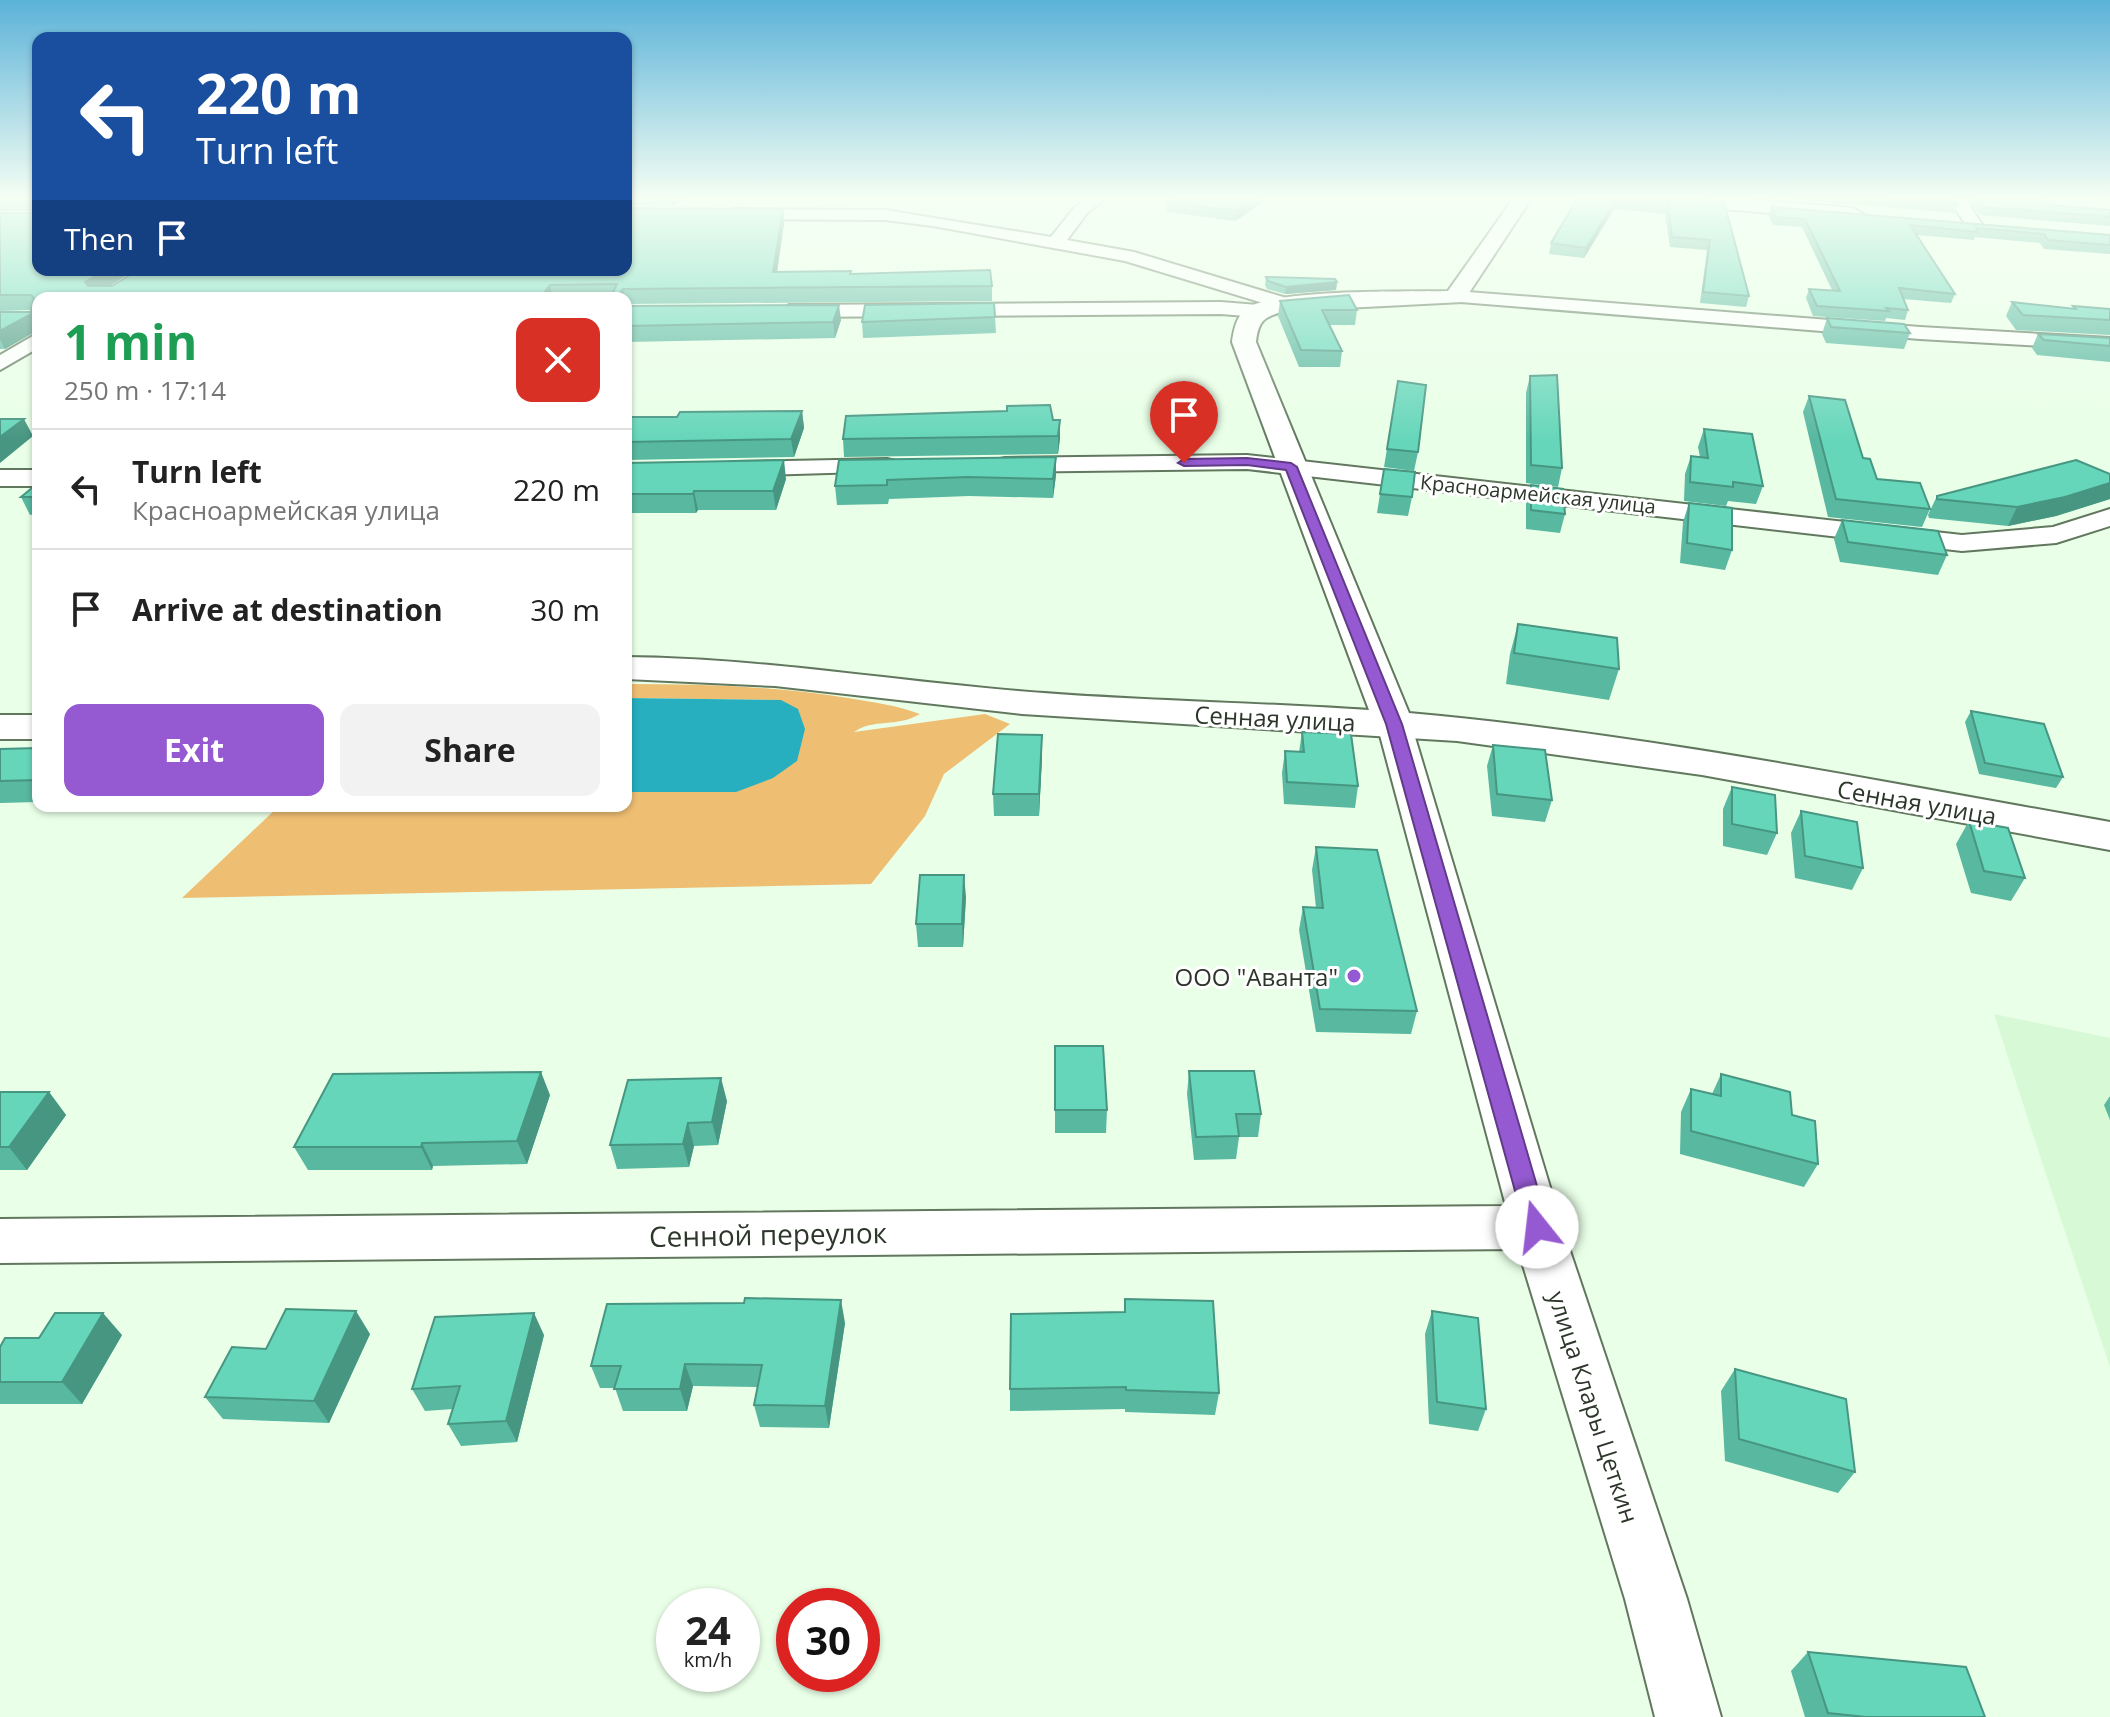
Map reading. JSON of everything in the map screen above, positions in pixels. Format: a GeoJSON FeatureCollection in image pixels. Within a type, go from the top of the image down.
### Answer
{"type":"FeatureCollection","features":[{"type":"Feature","properties":{"kind":"street"},"geometry":{"type":"LineString","coordinates":[[1192,279],[1272,308]]}},
{"type":"Feature","properties":{"kind":"street"},"geometry":{"type":"LineString","coordinates":[[1455,297],[1467,279]]}},
{"type":"Feature","properties":{"kind":"street"},"geometry":{"type":"LineString","coordinates":[[763,311],[1272,308],[1455,297],[1920,333],[2110,344]]}},
{"type":"Feature","properties":{"kind":"street","name":"улица Клары Цеткин"},"geometry":{"type":"LineString","coordinates":[[1272,308],[1246,324],[1244,342],[1394,724],[1537,1227],[1656,1599],[1688,1717]]}},
{"type":"Feature","properties":{"kind":"street"},"geometry":{"type":"LineString","coordinates":[[0,364],[32,343]]}},
{"type":"Feature","properties":{"kind":"street","name":"Красноармейская улица"},"geometry":{"type":"LineString","coordinates":[[976,465],[1247,462],[1962,543],[2056,535],[2110,517]]}},
{"type":"Feature","properties":{"kind":"street"},"geometry":{"type":"LineString","coordinates":[[706,469],[912,466]]}},
{"type":"Feature","properties":{"kind":"street"},"geometry":{"type":"LineString","coordinates":[[0,478],[32,478]]}},
{"type":"Feature","properties":{"kind":"street","name":"Сенная улица"},"geometry":{"type":"LineString","coordinates":[[632,668],[766,672],[906,692],[1052,706],[1394,724],[1528,738],[1662,758],[2110,836]]}},
{"type":"Feature","properties":{"kind":"street"},"geometry":{"type":"LineString","coordinates":[[0,727],[32,727]]}},
{"type":"Feature","properties":{"kind":"street","name":"Сенной переулок"},"geometry":{"type":"LineString","coordinates":[[0,1241],[1537,1227]]}},
{"type":"Feature","properties":{"kind":"shaded area"},"geometry":{"type":"Polygon","coordinates":[[[632,684],[765,688],[875,702],[920,714],[902,721],[869,725],[854,732],[985,714],[1010,724],[944,774],[925,816],[871,884],[182,898],[273,812],[632,812],[632,792],[736,792],[781,700],[632,698],[632,684]]]}},
{"type":"Feature","properties":{"kind":"shaded area"},"geometry":{"type":"Polygon","coordinates":[[[1994,1014],[2110,1038],[2110,1367],[2040,1156],[1994,1014]]]}},
{"type":"Feature","properties":{"kind":"water"},"geometry":{"type":"Polygon","coordinates":[[[632,698],[781,700],[798,709],[805,729],[797,761],[773,778],[736,792],[632,792],[632,698]]]}},
{"type":"Feature","properties":{"kind":"building"},"geometry":{"type":"Polygon","coordinates":[[[0,279],[90,279],[85,282],[88,286],[112,286],[123,279],[991,279],[992,286],[623,289],[613,292],[617,284],[550,285],[545,292],[32,292],[32,296],[0,295],[0,279]]]}},
{"type":"Feature","properties":{"kind":"building"},"geometry":{"type":"Polygon","coordinates":[[[1335,279],[1337,282],[1286,287],[1268,281],[1335,279]]]}},
{"type":"Feature","properties":{"kind":"building"},"geometry":{"type":"Polygon","coordinates":[[[1705,279],[1745,279],[1749,296],[1703,292],[1705,279]]]}},
{"type":"Feature","properties":{"kind":"building"},"geometry":{"type":"Polygon","coordinates":[[[1834,279],[1945,279],[1955,294],[1899,288],[1908,310],[1886,308],[1889,311],[1817,306],[1809,289],[1840,291],[1834,279]]]}},
{"type":"Feature","properties":{"kind":"building"},"geometry":{"type":"Polygon","coordinates":[[[1349,295],[1357,310],[1322,310],[1342,351],[1301,350],[1280,301],[1349,295]]]}},
{"type":"Feature","properties":{"kind":"building"},"geometry":{"type":"Polygon","coordinates":[[[2012,302],[2076,309],[2073,306],[2110,309],[2110,320],[2023,315],[2012,302]]]}},
{"type":"Feature","properties":{"kind":"building"},"geometry":{"type":"Polygon","coordinates":[[[994,303],[995,317],[862,322],[865,305],[994,303]]]}},
{"type":"Feature","properties":{"kind":"building"},"geometry":{"type":"Polygon","coordinates":[[[839,305],[833,322],[632,326],[632,306],[839,305]]]}},
{"type":"Feature","properties":{"kind":"building"},"geometry":{"type":"Polygon","coordinates":[[[32,307],[32,324],[31,314],[0,331],[0,312],[31,312],[32,307]]]}},
{"type":"Feature","properties":{"kind":"building"},"geometry":{"type":"Polygon","coordinates":[[[1827,318],[1904,324],[1910,333],[1831,327],[1827,318]]]}},
{"type":"Feature","properties":{"kind":"building"},"geometry":{"type":"Polygon","coordinates":[[[2038,334],[2110,338],[2110,346],[2044,340],[2038,334]]]}},
{"type":"Feature","properties":{"kind":"building"},"geometry":{"type":"Polygon","coordinates":[[[1557,375],[1562,468],[1531,465],[1530,376],[1557,375]]]}},
{"type":"Feature","properties":{"kind":"building"},"geometry":{"type":"Polygon","coordinates":[[[1398,381],[1426,385],[1418,452],[1387,449],[1398,381]]]}},
{"type":"Feature","properties":{"kind":"building"},"geometry":{"type":"Polygon","coordinates":[[[1809,396],[1845,400],[1863,458],[1870,459],[1877,479],[1920,483],[1930,509],[1836,499],[1809,396]]]}},
{"type":"Feature","properties":{"kind":"building"},"geometry":{"type":"Polygon","coordinates":[[[1050,405],[1053,420],[1060,420],[1058,436],[843,439],[846,416],[1007,411],[1007,406],[1050,405]]]}},
{"type":"Feature","properties":{"kind":"building"},"geometry":{"type":"Polygon","coordinates":[[[802,411],[791,439],[632,442],[632,417],[677,417],[680,412],[802,411]]]}},
{"type":"Feature","properties":{"kind":"building"},"geometry":{"type":"Polygon","coordinates":[[[0,419],[24,419],[0,437],[0,419]]]}},
{"type":"Feature","properties":{"kind":"building"},"geometry":{"type":"Polygon","coordinates":[[[1704,429],[1752,434],[1763,486],[1733,482],[1733,487],[1690,482],[1691,456],[1708,458],[1704,429]]]}},
{"type":"Feature","properties":{"kind":"building"},"geometry":{"type":"Polygon","coordinates":[[[1056,457],[1053,479],[968,477],[887,480],[887,485],[835,486],[839,460],[1056,457]]]}},
{"type":"Feature","properties":{"kind":"building"},"geometry":{"type":"Polygon","coordinates":[[[784,460],[773,491],[694,491],[693,494],[632,494],[632,463],[784,460]]]}},
{"type":"Feature","properties":{"kind":"building"},"geometry":{"type":"Polygon","coordinates":[[[2076,460],[2110,474],[2110,483],[2017,507],[1937,499],[1937,496],[2076,460]]]}},
{"type":"Feature","properties":{"kind":"building"},"geometry":{"type":"Polygon","coordinates":[[[1384,469],[1415,472],[1412,497],[1380,494],[1384,469]]]}},
{"type":"Feature","properties":{"kind":"building"},"geometry":{"type":"Polygon","coordinates":[[[1531,485],[1563,489],[1565,514],[1531,510],[1531,485]]]}},
{"type":"Feature","properties":{"kind":"building"},"geometry":{"type":"Polygon","coordinates":[[[32,488],[32,497],[21,497],[32,488]]]}},
{"type":"Feature","properties":{"kind":"building"},"geometry":{"type":"Polygon","coordinates":[[[1689,503],[1732,508],[1732,550],[1687,543],[1689,503]]]}},
{"type":"Feature","properties":{"kind":"building"},"geometry":{"type":"Polygon","coordinates":[[[1842,520],[1938,531],[1947,555],[1848,542],[1842,520]]]}},
{"type":"Feature","properties":{"kind":"building"},"geometry":{"type":"Polygon","coordinates":[[[1518,624],[1617,638],[1619,669],[1514,653],[1518,624]]]}},
{"type":"Feature","properties":{"kind":"building"},"geometry":{"type":"Polygon","coordinates":[[[1971,711],[2044,724],[2063,777],[1985,763],[1971,711]]]}},
{"type":"Feature","properties":{"kind":"building"},"geometry":{"type":"Polygon","coordinates":[[[1302,732],[1351,734],[1358,786],[1287,782],[1285,751],[1304,752],[1302,732]]]}},
{"type":"Feature","properties":{"kind":"building"},"geometry":{"type":"Polygon","coordinates":[[[998,734],[1042,735],[1039,794],[993,794],[998,734]]]}},
{"type":"Feature","properties":{"kind":"building"},"geometry":{"type":"Polygon","coordinates":[[[1493,745],[1545,750],[1552,800],[1497,794],[1493,745]]]}},
{"type":"Feature","properties":{"kind":"building"},"geometry":{"type":"Polygon","coordinates":[[[32,748],[32,780],[0,781],[0,749],[32,748]]]}},
{"type":"Feature","properties":{"kind":"building"},"geometry":{"type":"Polygon","coordinates":[[[1732,787],[1775,795],[1777,833],[1732,824],[1732,787]]]}},
{"type":"Feature","properties":{"kind":"building"},"geometry":{"type":"Polygon","coordinates":[[[1801,811],[1857,822],[1863,868],[1805,856],[1801,811]]]}},
{"type":"Feature","properties":{"kind":"building"},"geometry":{"type":"Polygon","coordinates":[[[1969,821],[2008,828],[2025,878],[1984,871],[1969,821]]]}},
{"type":"Feature","properties":{"kind":"building"},"geometry":{"type":"Polygon","coordinates":[[[1316,847],[1377,850],[1417,1011],[1320,1009],[1303,907],[1323,908],[1316,847]]]}},
{"type":"Feature","properties":{"kind":"building"},"geometry":{"type":"Polygon","coordinates":[[[920,875],[964,875],[962,924],[916,924],[920,875]]]}},
{"type":"Feature","properties":{"kind":"building"},"geometry":{"type":"Polygon","coordinates":[[[1055,1046],[1103,1046],[1107,1110],[1055,1110],[1055,1046]]]}},
{"type":"Feature","properties":{"kind":"building"},"geometry":{"type":"Polygon","coordinates":[[[1189,1071],[1254,1071],[1261,1114],[1236,1114],[1239,1136],[1196,1137],[1189,1071]]]}},
{"type":"Feature","properties":{"kind":"building"},"geometry":{"type":"Polygon","coordinates":[[[541,1072],[517,1141],[422,1143],[421,1147],[294,1147],[333,1074],[541,1072]]]}},
{"type":"Feature","properties":{"kind":"building"},"geometry":{"type":"Polygon","coordinates":[[[1721,1074],[1790,1092],[1792,1115],[1815,1121],[1818,1164],[1691,1131],[1691,1089],[1721,1096],[1721,1074]]]}},
{"type":"Feature","properties":{"kind":"building"},"geometry":{"type":"Polygon","coordinates":[[[721,1078],[712,1122],[688,1123],[683,1144],[610,1145],[628,1080],[721,1078]]]}},
{"type":"Feature","properties":{"kind":"building"},"geometry":{"type":"Polygon","coordinates":[[[0,1092],[49,1092],[9,1147],[0,1147],[0,1092]]]}},
{"type":"Feature","properties":{"kind":"building"},"geometry":{"type":"Polygon","coordinates":[[[745,1298],[841,1300],[825,1406],[754,1405],[762,1365],[685,1364],[680,1389],[614,1389],[621,1366],[591,1366],[607,1304],[744,1303],[745,1298]]]}},
{"type":"Feature","properties":{"kind":"building"},"geometry":{"type":"Polygon","coordinates":[[[1125,1299],[1213,1301],[1219,1393],[1126,1390],[1126,1387],[1010,1389],[1011,1314],[1125,1312],[1125,1299]]]}},
{"type":"Feature","properties":{"kind":"building"},"geometry":{"type":"Polygon","coordinates":[[[286,1309],[356,1311],[314,1401],[205,1397],[232,1347],[266,1349],[286,1309]]]}},
{"type":"Feature","properties":{"kind":"building"},"geometry":{"type":"Polygon","coordinates":[[[1432,1311],[1478,1318],[1486,1409],[1437,1402],[1432,1311]]]}},
{"type":"Feature","properties":{"kind":"building"},"geometry":{"type":"Polygon","coordinates":[[[55,1313],[103,1313],[62,1382],[0,1382],[0,1347],[5,1338],[39,1338],[55,1313]]]}},
{"type":"Feature","properties":{"kind":"building"},"geometry":{"type":"Polygon","coordinates":[[[534,1313],[506,1421],[448,1424],[460,1386],[412,1389],[435,1317],[534,1313]]]}},
{"type":"Feature","properties":{"kind":"building"},"geometry":{"type":"Polygon","coordinates":[[[1735,1369],[1846,1399],[1855,1472],[1739,1439],[1735,1369]]]}},
{"type":"Feature","properties":{"kind":"building"},"geometry":{"type":"Polygon","coordinates":[[[1808,1652],[1966,1667],[1985,1717],[1866,1717],[1828,1713],[1808,1652]]]}},
{"type":"Feature","properties":{"kind":"place","name":"ООО \"Аванта\""},"geometry":{"type":"Point","coordinates":[1354,976]}},
{"type":"Feature","properties":{"kind":"route"},"geometry":{"type":"LineString","coordinates":[[1184,463],[1247,462],[1291,467],[1394,724],[1537,1227]]}}]}
